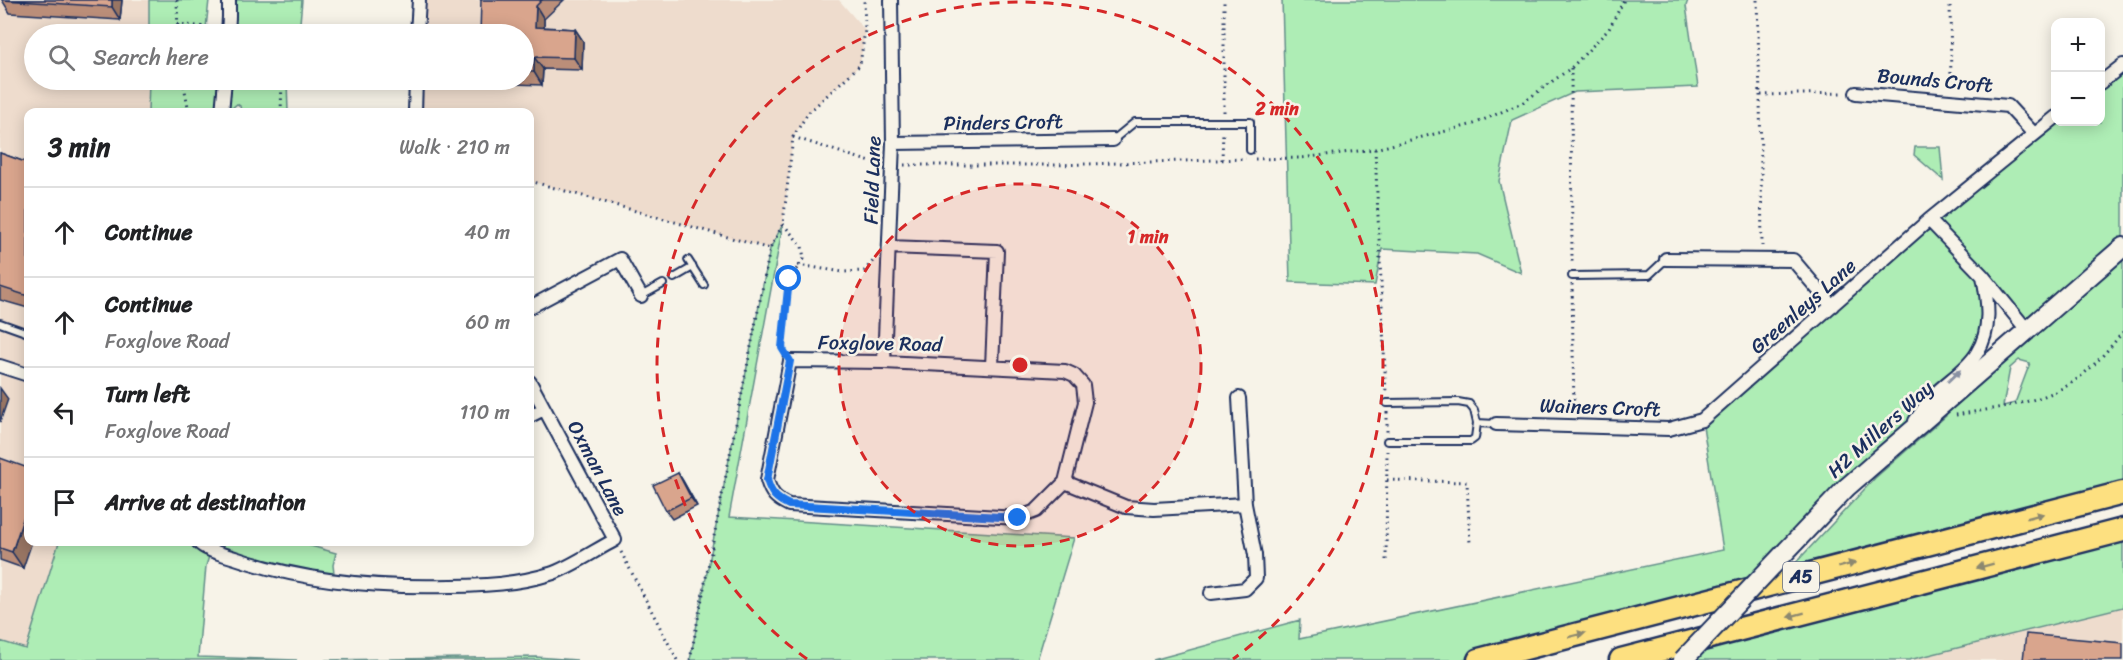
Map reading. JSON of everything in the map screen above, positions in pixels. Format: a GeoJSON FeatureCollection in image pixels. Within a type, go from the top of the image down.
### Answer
{"type":"FeatureCollection","features":[{"type":"Feature","properties":{"kind":"highway","name":"A5"},"geometry":{"type":"LineString","coordinates":[[1479,660],[2123,494]]}},
{"type":"Feature","properties":{"kind":"highway","name":"A5"},"geometry":{"type":"LineString","coordinates":[[1621,660],[2123,530]]}},
{"type":"Feature","properties":{"kind":"street"},"geometry":{"type":"LineString","coordinates":[[229,0],[229,24]]}},
{"type":"Feature","properties":{"kind":"street"},"geometry":{"type":"LineString","coordinates":[[418,24],[419,0]]}},
{"type":"Feature","properties":{"kind":"street","name":"Field Lane"},"geometry":{"type":"LineString","coordinates":[[884,362],[893,143],[891,0]]}},
{"type":"Feature","properties":{"kind":"street"},"geometry":{"type":"LineString","coordinates":[[2105,78],[2123,65]]}},
{"type":"Feature","properties":{"kind":"street"},"geometry":{"type":"LineString","coordinates":[[222,108],[224,90]]}},
{"type":"Feature","properties":{"kind":"street"},"geometry":{"type":"LineString","coordinates":[[415,108],[416,90]]}},
{"type":"Feature","properties":{"kind":"street","name":"Bounds Croft"},"geometry":{"type":"LineString","coordinates":[[1856,93],[2008,106],[2034,134]]}},
{"type":"Feature","properties":{"kind":"street","name":"Greenleys Lane"},"geometry":{"type":"LineString","coordinates":[[1702,420],[1929,220],[2051,120]]}},
{"type":"Feature","properties":{"kind":"street","name":"Pinders Croft"},"geometry":{"type":"LineString","coordinates":[[893,143],[1113,140]]}},
{"type":"Feature","properties":{"kind":"street"},"geometry":{"type":"LineString","coordinates":[[1929,220],[1983,276],[2027,330]]}},
{"type":"Feature","properties":{"kind":"street"},"geometry":{"type":"LineString","coordinates":[[889,247],[997,251],[992,366]]}},
{"type":"Feature","properties":{"kind":"street","name":"H2 Millers Way"},"geometry":{"type":"LineString","coordinates":[[1683,660],[1846,488],[2123,247]]}},
{"type":"Feature","properties":{"kind":"street"},"geometry":{"type":"LineString","coordinates":[[534,305],[620,259],[641,296]]}},
{"type":"Feature","properties":{"kind":"street"},"geometry":{"type":"LineString","coordinates":[[1666,259],[1793,260],[1832,306]]}},
{"type":"Feature","properties":{"kind":"street"},"geometry":{"type":"LineString","coordinates":[[1903,437],[1934,395],[1977,353],[1988,316],[1988,299],[1983,276]]}},
{"type":"Feature","properties":{"kind":"street","name":"Foxglove Road"},"geometry":{"type":"LineString","coordinates":[[790,361],[884,362],[1065,371],[1074,375],[1083,385],[1085,402],[1065,482],[1036,511],[1018,518],[789,505],[777,500],[767,480],[790,361]]}},
{"type":"Feature","properties":{"kind":"street"},"geometry":{"type":"LineString","coordinates":[[0,366],[24,374]]}},
{"type":"Feature","properties":{"kind":"street","name":"Oxman Lane"},"geometry":{"type":"LineString","coordinates":[[207,546],[259,566],[335,582],[413,587],[489,586],[552,574],[615,540],[534,390]]}},
{"type":"Feature","properties":{"kind":"street"},"geometry":{"type":"LineString","coordinates":[[1211,593],[1245,589],[1256,578],[1255,555],[1245,504],[1239,398]]}},
{"type":"Feature","properties":{"kind":"street"},"geometry":{"type":"LineString","coordinates":[[534,414],[544,409]]}},
{"type":"Feature","properties":{"kind":"street","name":"Wainers Croft"},"geometry":{"type":"LineString","coordinates":[[1496,424],[1669,429],[1702,420]]}},
{"type":"Feature","properties":{"kind":"street"},"geometry":{"type":"LineString","coordinates":[[1065,482],[1126,507],[1154,509],[1245,504]]}},
{"type":"Feature","properties":{"kind":"lane"},"geometry":{"type":"LineString","coordinates":[[1113,140],[1135,122],[1250,122],[1250,150]]}},
{"type":"Feature","properties":{"kind":"lane"},"geometry":{"type":"LineString","coordinates":[[1572,276],[1649,275],[1666,259]]}},
{"type":"Feature","properties":{"kind":"lane"},"geometry":{"type":"LineString","coordinates":[[688,260],[704,285]]}},
{"type":"Feature","properties":{"kind":"lane"},"geometry":{"type":"LineString","coordinates":[[674,278],[693,267]]}},
{"type":"Feature","properties":{"kind":"lane"},"geometry":{"type":"LineString","coordinates":[[641,296],[663,284]]}},
{"type":"Feature","properties":{"kind":"lane"},"geometry":{"type":"LineString","coordinates":[[0,324],[24,332]]}},
{"type":"Feature","properties":{"kind":"lane"},"geometry":{"type":"LineString","coordinates":[[1387,403],[1469,404],[1474,410],[1477,423],[1475,438],[1471,441],[1387,441]]}},
{"type":"Feature","properties":{"kind":"lane"},"geometry":{"type":"LineString","coordinates":[[1477,423],[1496,424]]}},
{"type":"Feature","properties":{"kind":"path"},"geometry":{"type":"LineString","coordinates":[[177,0],[177,24]]}},
{"type":"Feature","properties":{"kind":"path"},"geometry":{"type":"LineString","coordinates":[[690,660],[770,249],[783,224],[793,137],[808,113],[860,65],[865,30],[864,0]]}},
{"type":"Feature","properties":{"kind":"path"},"geometry":{"type":"LineString","coordinates":[[1222,160],[1224,0]]}},
{"type":"Feature","properties":{"kind":"path"},"geometry":{"type":"LineString","coordinates":[[793,137],[879,165],[1055,165],[1301,158],[1374,149],[1474,124],[1522,103],[1571,68],[1609,29],[1623,0]]}},
{"type":"Feature","properties":{"kind":"path"},"geometry":{"type":"LineString","coordinates":[[1757,0],[1762,260]]}},
{"type":"Feature","properties":{"kind":"path"},"geometry":{"type":"LineString","coordinates":[[1950,0],[1951,101]]}},
{"type":"Feature","properties":{"kind":"path"},"geometry":{"type":"LineString","coordinates":[[1571,68],[1574,426]]}},
{"type":"Feature","properties":{"kind":"path"},"geometry":{"type":"LineString","coordinates":[[185,90],[188,108]]}},
{"type":"Feature","properties":{"kind":"path"},"geometry":{"type":"LineString","coordinates":[[281,108],[282,90]]}},
{"type":"Feature","properties":{"kind":"path"},"geometry":{"type":"LineString","coordinates":[[1760,94],[1856,93]]}},
{"type":"Feature","properties":{"kind":"path"},"geometry":{"type":"LineString","coordinates":[[1374,149],[1387,403],[1386,560]]}},
{"type":"Feature","properties":{"kind":"path"},"geometry":{"type":"LineString","coordinates":[[534,182],[770,249]]}},
{"type":"Feature","properties":{"kind":"path"},"geometry":{"type":"LineString","coordinates":[[783,224],[802,246],[804,259],[789,279],[782,348],[790,361]]}},
{"type":"Feature","properties":{"kind":"path"},"geometry":{"type":"LineString","coordinates":[[798,265],[843,272],[864,271],[889,247]]}},
{"type":"Feature","properties":{"kind":"path"},"geometry":{"type":"LineString","coordinates":[[1946,416],[2031,400],[2058,390],[2086,371],[2123,332]]}},
{"type":"Feature","properties":{"kind":"path"},"geometry":{"type":"LineString","coordinates":[[1387,480],[1467,482],[1470,544]]}},
{"type":"Feature","properties":{"kind":"path"},"geometry":{"type":"LineString","coordinates":[[615,540],[677,660]]}},
{"type":"Feature","properties":{"kind":"shaded area"},"geometry":{"type":"Polygon","coordinates":[[[0,0],[149,0],[149,24],[24,24],[24,90],[149,90],[149,108],[24,108],[24,546],[58,546],[26,650],[0,641],[0,0]]]}},
{"type":"Feature","properties":{"kind":"shaded area"},"geometry":{"type":"Polygon","coordinates":[[[419,0],[839,0],[865,30],[860,65],[808,113],[793,137],[783,224],[770,249],[534,182],[534,108],[415,108],[416,90],[534,90],[534,24],[418,24],[419,0]]]}},
{"type":"Feature","properties":{"kind":"shaded area"},"geometry":{"type":"Polygon","coordinates":[[[2123,607],[2123,660],[1909,660],[2123,607]]]}},
{"type":"Feature","properties":{"kind":"green space"},"geometry":{"type":"Polygon","coordinates":[[[149,0],[209,0],[206,24],[149,24],[149,0]]]}},
{"type":"Feature","properties":{"kind":"green space"},"geometry":{"type":"Polygon","coordinates":[[[227,0],[302,0],[300,24],[226,24],[227,0]]]}},
{"type":"Feature","properties":{"kind":"green space"},"geometry":{"type":"Polygon","coordinates":[[[1282,0],[1688,0],[1686,6],[1698,87],[1575,92],[1512,120],[1499,181],[1521,273],[1477,254],[1382,249],[1375,285],[1290,282],[1282,0]]]}},
{"type":"Feature","properties":{"kind":"green space"},"geometry":{"type":"Polygon","coordinates":[[[2123,65],[2123,492],[1789,570],[1875,478],[1946,416],[1939,406],[2027,330],[1983,278],[1988,299],[1977,353],[1903,437],[1732,595],[1479,660],[1153,660],[1300,620],[1299,639],[1723,550],[1702,420],[1832,306],[2051,126],[2105,126],[2105,80],[2123,65]],[[2019,360],[2010,368],[2003,406],[2015,403],[2030,363],[2019,360]]]}},
{"type":"Feature","properties":{"kind":"green space"},"geometry":{"type":"Polygon","coordinates":[[[149,90],[287,90],[288,108],[240,108],[237,104],[232,108],[148,108],[149,90]]]}},
{"type":"Feature","properties":{"kind":"green space"},"geometry":{"type":"Polygon","coordinates":[[[1915,147],[1940,147],[1943,180],[1914,155],[1915,147]]]}},
{"type":"Feature","properties":{"kind":"green space"},"geometry":{"type":"Polygon","coordinates":[[[783,224],[729,517],[1074,538],[1037,660],[690,660],[770,249],[783,224]]]}},
{"type":"Feature","properties":{"kind":"green space"},"geometry":{"type":"Polygon","coordinates":[[[2123,531],[2123,607],[1909,660],[1695,660],[1717,636],[2123,531]]]}},
{"type":"Feature","properties":{"kind":"green space"},"geometry":{"type":"Polygon","coordinates":[[[58,546],[311,546],[336,553],[333,565],[335,582],[211,550],[206,566],[198,657],[297,660],[0,660],[0,641],[26,649],[58,546]]]}},
{"type":"Feature","properties":{"kind":"green space"},"geometry":{"type":"Polygon","coordinates":[[[536,657],[577,660],[325,660],[536,657]]]}},
{"type":"Feature","properties":{"kind":"building"},"geometry":{"type":"Polygon","coordinates":[[[2,0],[112,0],[112,7],[2,0]]]}},
{"type":"Feature","properties":{"kind":"building"},"geometry":{"type":"Polygon","coordinates":[[[481,0],[542,0],[536,6],[535,27],[575,29],[574,58],[534,57],[534,24],[480,24],[481,0]]]}},
{"type":"Feature","properties":{"kind":"building"},"geometry":{"type":"Polygon","coordinates":[[[0,153],[24,162],[24,295],[0,287],[0,153]]]}},
{"type":"Feature","properties":{"kind":"building"},"geometry":{"type":"Polygon","coordinates":[[[0,458],[24,467],[24,516],[12,552],[0,548],[0,458]]]}},
{"type":"Feature","properties":{"kind":"building"},"geometry":{"type":"Polygon","coordinates":[[[678,473],[691,498],[666,511],[653,485],[678,473]]]}},
{"type":"Feature","properties":{"kind":"building"},"geometry":{"type":"Polygon","coordinates":[[[2026,634],[2123,643],[2123,660],[2023,660],[2026,634]]]}},
{"type":"Feature","properties":{"kind":"route"},"geometry":{"type":"LineString","coordinates":[[789,279],[782,348],[790,361],[767,480],[777,500],[789,505],[1018,518]]}}]}
